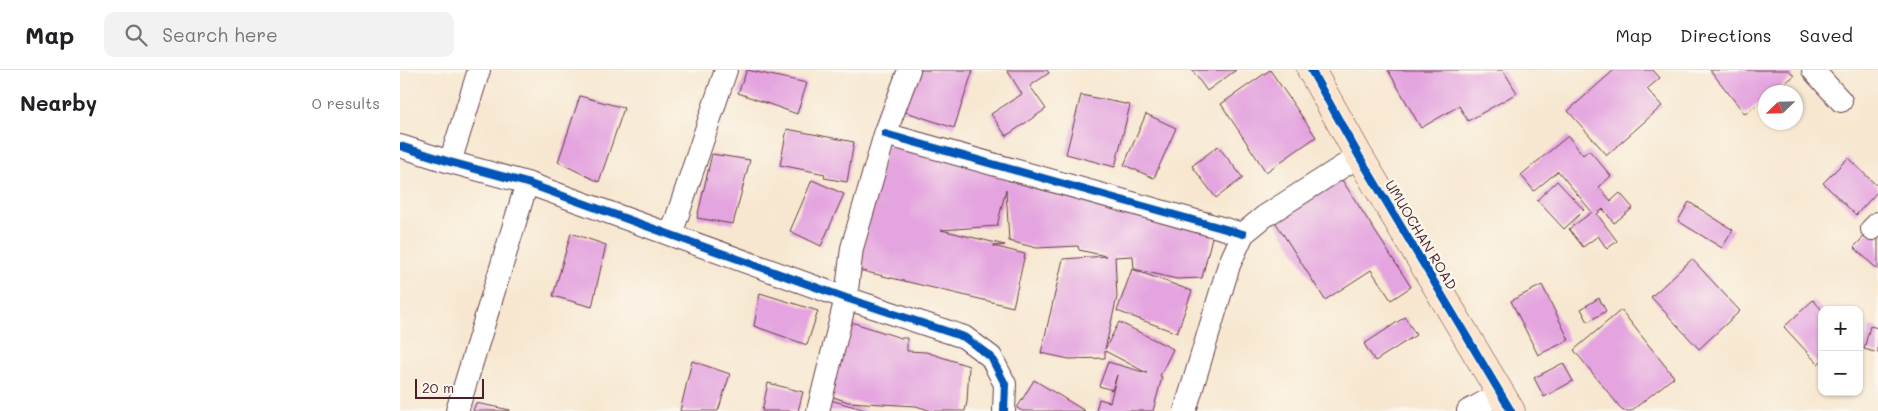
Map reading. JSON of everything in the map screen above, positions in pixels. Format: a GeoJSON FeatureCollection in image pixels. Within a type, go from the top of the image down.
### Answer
{"type":"FeatureCollection","features":[{"type":"Feature","properties":{"kind":"street"},"geometry":{"type":"LineString","coordinates":[[450,162],[479,70]]}},
{"type":"Feature","properties":{"kind":"street"},"geometry":{"type":"LineString","coordinates":[[671,235],[726,70]]}},
{"type":"Feature","properties":{"kind":"street"},"geometry":{"type":"LineString","coordinates":[[818,411],[846,298],[852,248],[886,134],[909,70]]}},
{"type":"Feature","properties":{"kind":"street"},"geometry":{"type":"LineString","coordinates":[[1813,70],[1841,101]]}},
{"type":"Feature","properties":{"kind":"street","name":"UMUOCHAN ROAD"},"geometry":{"type":"LineString","coordinates":[[1316,72],[1359,156],[1506,402]]}},
{"type":"Feature","properties":{"kind":"street"},"geometry":{"type":"LineString","coordinates":[[886,134],[1243,234]]}},
{"type":"Feature","properties":{"kind":"street"},"geometry":{"type":"LineString","coordinates":[[400,146],[527,183],[846,298],[964,336],[991,357],[1005,384],[1004,411]]}},
{"type":"Feature","properties":{"kind":"street"},"geometry":{"type":"LineString","coordinates":[[1185,411],[1229,265],[1243,234],[1265,216],[1359,156]]}},
{"type":"Feature","properties":{"kind":"street"},"geometry":{"type":"LineString","coordinates":[[457,411],[527,183]]}},
{"type":"Feature","properties":{"kind":"street"},"geometry":{"type":"LineString","coordinates":[[1468,411],[1506,402]]}},
{"type":"Feature","properties":{"kind":"building"},"geometry":{"type":"Polygon","coordinates":[[[747,70],[807,83],[797,114],[738,93],[747,70]]]}},
{"type":"Feature","properties":{"kind":"building"},"geometry":{"type":"Polygon","coordinates":[[[913,70],[973,70],[954,128],[900,110],[913,70]]]}},
{"type":"Feature","properties":{"kind":"building"},"geometry":{"type":"Polygon","coordinates":[[[1007,70],[1047,70],[1049,73],[1030,86],[1046,109],[1006,136],[991,114],[1022,94],[1007,70]]]}},
{"type":"Feature","properties":{"kind":"building"},"geometry":{"type":"Polygon","coordinates":[[[1192,70],[1236,70],[1207,91],[1192,70]]]}},
{"type":"Feature","properties":{"kind":"building"},"geometry":{"type":"Polygon","coordinates":[[[1270,70],[1316,137],[1266,172],[1221,104],[1270,70]]]}},
{"type":"Feature","properties":{"kind":"building"},"geometry":{"type":"Polygon","coordinates":[[[1388,70],[1503,70],[1517,93],[1468,121],[1459,106],[1421,128],[1388,70]]]}},
{"type":"Feature","properties":{"kind":"building"},"geometry":{"type":"Polygon","coordinates":[[[1614,70],[1653,70],[1660,78],[1647,89],[1662,106],[1607,155],[1568,111],[1614,70]]]}},
{"type":"Feature","properties":{"kind":"building"},"geometry":{"type":"Polygon","coordinates":[[[1710,70],[1789,70],[1794,76],[1782,85],[1758,85],[1758,104],[1745,114],[1710,70]]]}},
{"type":"Feature","properties":{"kind":"building"},"geometry":{"type":"Polygon","coordinates":[[[1081,95],[1130,105],[1115,167],[1066,154],[1081,95]]]}},
{"type":"Feature","properties":{"kind":"building"},"geometry":{"type":"Polygon","coordinates":[[[580,96],[624,108],[599,182],[558,162],[580,96]]]}},
{"type":"Feature","properties":{"kind":"building"},"geometry":{"type":"Polygon","coordinates":[[[1146,114],[1176,128],[1154,178],[1124,165],[1146,114]]]}},
{"type":"Feature","properties":{"kind":"building"},"geometry":{"type":"Polygon","coordinates":[[[787,129],[854,142],[847,182],[824,178],[825,174],[780,165],[787,129]]]}},
{"type":"Feature","properties":{"kind":"building"},"geometry":{"type":"Polygon","coordinates":[[[1568,136],[1583,155],[1589,150],[1611,176],[1599,187],[1611,201],[1620,193],[1633,208],[1614,223],[1603,209],[1597,214],[1617,241],[1607,249],[1598,236],[1583,247],[1569,229],[1592,212],[1558,171],[1534,191],[1521,175],[1568,136]]]}},
{"type":"Feature","properties":{"kind":"building"},"geometry":{"type":"Polygon","coordinates":[[[887,144],[1008,173],[1008,181],[1036,180],[1176,214],[1211,212],[1213,233],[1202,278],[1177,279],[1134,269],[1133,256],[1115,257],[1117,297],[1105,349],[1119,322],[1173,349],[1160,376],[1162,377],[1153,411],[1096,411],[1099,399],[1110,402],[1117,375],[1112,390],[1099,386],[1108,362],[1147,373],[1105,351],[1105,358],[1069,359],[1041,353],[1063,259],[1106,256],[1079,250],[1078,246],[1037,248],[1009,241],[1006,189],[997,226],[941,230],[1005,245],[993,246],[1025,254],[1013,307],[858,270],[887,144]]]}},
{"type":"Feature","properties":{"kind":"building"},"geometry":{"type":"Polygon","coordinates":[[[1218,146],[1243,178],[1216,198],[1192,166],[1218,146]]]}},
{"type":"Feature","properties":{"kind":"building"},"geometry":{"type":"Polygon","coordinates":[[[712,154],[750,160],[733,224],[697,218],[712,154]]]}},
{"type":"Feature","properties":{"kind":"building"},"geometry":{"type":"Polygon","coordinates":[[[1848,158],[1878,187],[1878,191],[1856,215],[1823,183],[1848,158]]]}},
{"type":"Feature","properties":{"kind":"building"},"geometry":{"type":"Polygon","coordinates":[[[1335,169],[1411,287],[1391,300],[1371,270],[1325,300],[1269,212],[1335,169]]]}},
{"type":"Feature","properties":{"kind":"building"},"geometry":{"type":"Polygon","coordinates":[[[812,180],[844,194],[821,246],[790,231],[812,180]]]}},
{"type":"Feature","properties":{"kind":"building"},"geometry":{"type":"Polygon","coordinates":[[[1557,181],[1584,210],[1564,229],[1537,200],[1557,181]]]}},
{"type":"Feature","properties":{"kind":"building"},"geometry":{"type":"Polygon","coordinates":[[[1689,202],[1733,230],[1722,248],[1678,221],[1689,202]]]}},
{"type":"Feature","properties":{"kind":"building"},"geometry":{"type":"Polygon","coordinates":[[[1878,222],[1878,270],[1854,247],[1878,222]]]}},
{"type":"Feature","properties":{"kind":"building"},"geometry":{"type":"Polygon","coordinates":[[[571,233],[606,245],[592,307],[553,296],[571,233]]]}},
{"type":"Feature","properties":{"kind":"building"},"geometry":{"type":"Polygon","coordinates":[[[1692,259],[1740,311],[1699,349],[1651,297],[1692,259]]]}},
{"type":"Feature","properties":{"kind":"building"},"geometry":{"type":"Polygon","coordinates":[[[1132,269],[1192,291],[1177,333],[1117,311],[1132,269]]]}},
{"type":"Feature","properties":{"kind":"building"},"geometry":{"type":"Polygon","coordinates":[[[1542,285],[1569,340],[1538,355],[1511,301],[1542,285]]]}},
{"type":"Feature","properties":{"kind":"building"},"geometry":{"type":"Polygon","coordinates":[[[760,293],[818,311],[807,345],[754,326],[760,293]]]}},
{"type":"Feature","properties":{"kind":"building"},"geometry":{"type":"Polygon","coordinates":[[[1599,298],[1606,311],[1588,322],[1581,309],[1599,298]]]}},
{"type":"Feature","properties":{"kind":"building"},"geometry":{"type":"Polygon","coordinates":[[[1813,300],[1818,306],[1818,364],[1784,327],[1813,300]]]}},
{"type":"Feature","properties":{"kind":"building"},"geometry":{"type":"Polygon","coordinates":[[[1621,310],[1674,377],[1631,411],[1623,411],[1574,350],[1621,310]]]}},
{"type":"Feature","properties":{"kind":"building"},"geometry":{"type":"Polygon","coordinates":[[[1405,317],[1416,335],[1375,361],[1364,344],[1405,317]]]}},
{"type":"Feature","properties":{"kind":"building"},"geometry":{"type":"Polygon","coordinates":[[[845,320],[901,338],[907,338],[907,351],[926,352],[969,366],[965,411],[932,411],[916,406],[848,402],[825,394],[845,320]]]}},
{"type":"Feature","properties":{"kind":"building"},"geometry":{"type":"Polygon","coordinates":[[[1870,326],[1878,328],[1878,353],[1864,349],[1870,326]]]}},
{"type":"Feature","properties":{"kind":"building"},"geometry":{"type":"Polygon","coordinates":[[[692,361],[730,374],[718,411],[680,411],[692,361]]]}},
{"type":"Feature","properties":{"kind":"building"},"geometry":{"type":"Polygon","coordinates":[[[1563,363],[1573,381],[1544,397],[1534,378],[1563,363]]]}},
{"type":"Feature","properties":{"kind":"building"},"geometry":{"type":"Polygon","coordinates":[[[1034,380],[1085,411],[1022,411],[1017,408],[1034,380]]]}},
{"type":"Feature","properties":{"kind":"building"},"geometry":{"type":"Polygon","coordinates":[[[768,383],[803,392],[798,411],[762,411],[768,383]]]}},
{"type":"Feature","properties":{"kind":"building"},"geometry":{"type":"Polygon","coordinates":[[[830,400],[866,410],[866,411],[827,411],[830,400]]]}},
{"type":"Feature","properties":{"kind":"building"},"geometry":{"type":"Polygon","coordinates":[[[476,403],[510,410],[510,411],[473,411],[476,403]]]}},
{"type":"Feature","properties":{"kind":"cycle path"},"geometry":{"type":"LineString","coordinates":[[1311,70],[1359,156],[1511,411]]}},
{"type":"Feature","properties":{"kind":"cycle path"},"geometry":{"type":"LineString","coordinates":[[885,134],[1243,234]]}},
{"type":"Feature","properties":{"kind":"cycle path"},"geometry":{"type":"LineString","coordinates":[[400,146],[527,183],[846,298],[964,337],[991,357],[1005,384],[1004,411]]}}]}
